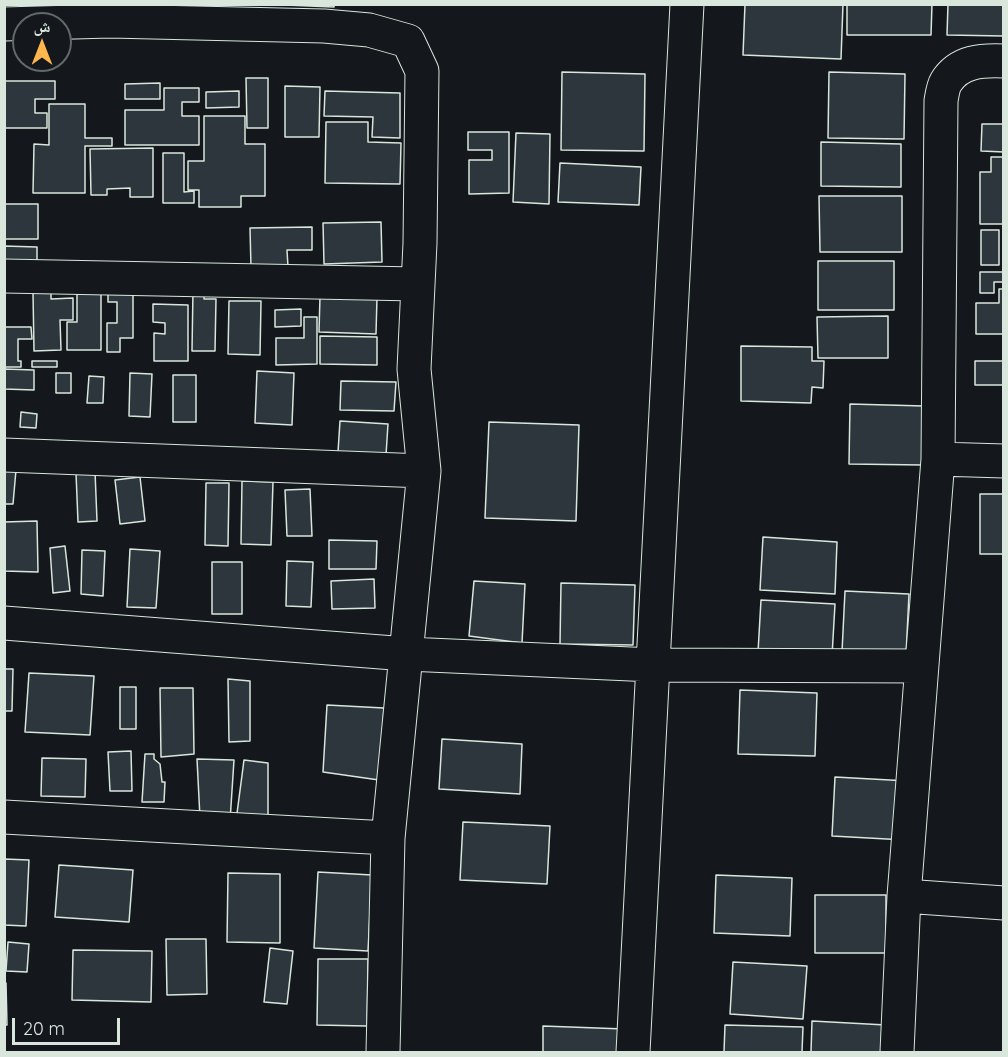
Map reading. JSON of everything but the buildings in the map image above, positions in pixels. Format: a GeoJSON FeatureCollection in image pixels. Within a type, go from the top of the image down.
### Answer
{"type":"FeatureCollection","features":[{"type":"Feature","properties":{"kind":"street"},"geometry":{"type":"LineString","coordinates":[[633,1053],[687,4]]}},
{"type":"Feature","properties":{"kind":"street"},"geometry":{"type":"LineString","coordinates":[[4,24],[110,13],[369,30],[408,41],[422,70],[421,192],[414,369],[424,471],[388,838],[383,1053]]}},
{"type":"Feature","properties":{"kind":"street"},"geometry":{"type":"LineString","coordinates":[[897,1053],[904,896],[938,459],[941,101],[945,82],[960,67],[982,60],[1004,61]]}},
{"type":"Feature","properties":{"kind":"street"},"geometry":{"type":"LineString","coordinates":[[4,276],[417,284]]}},
{"type":"Feature","properties":{"kind":"street"},"geometry":{"type":"LineString","coordinates":[[4,455],[424,471]]}},
{"type":"Feature","properties":{"kind":"street"},"geometry":{"type":"LineString","coordinates":[[938,459],[1004,461]]}},
{"type":"Feature","properties":{"kind":"street"},"geometry":{"type":"LineString","coordinates":[[4,623],[407,654],[653,665],[921,666]]}},
{"type":"Feature","properties":{"kind":"street"},"geometry":{"type":"LineString","coordinates":[[4,817],[388,838]]}},
{"type":"Feature","properties":{"kind":"street"},"geometry":{"type":"LineString","coordinates":[[904,896],[1004,903]]}}]}
